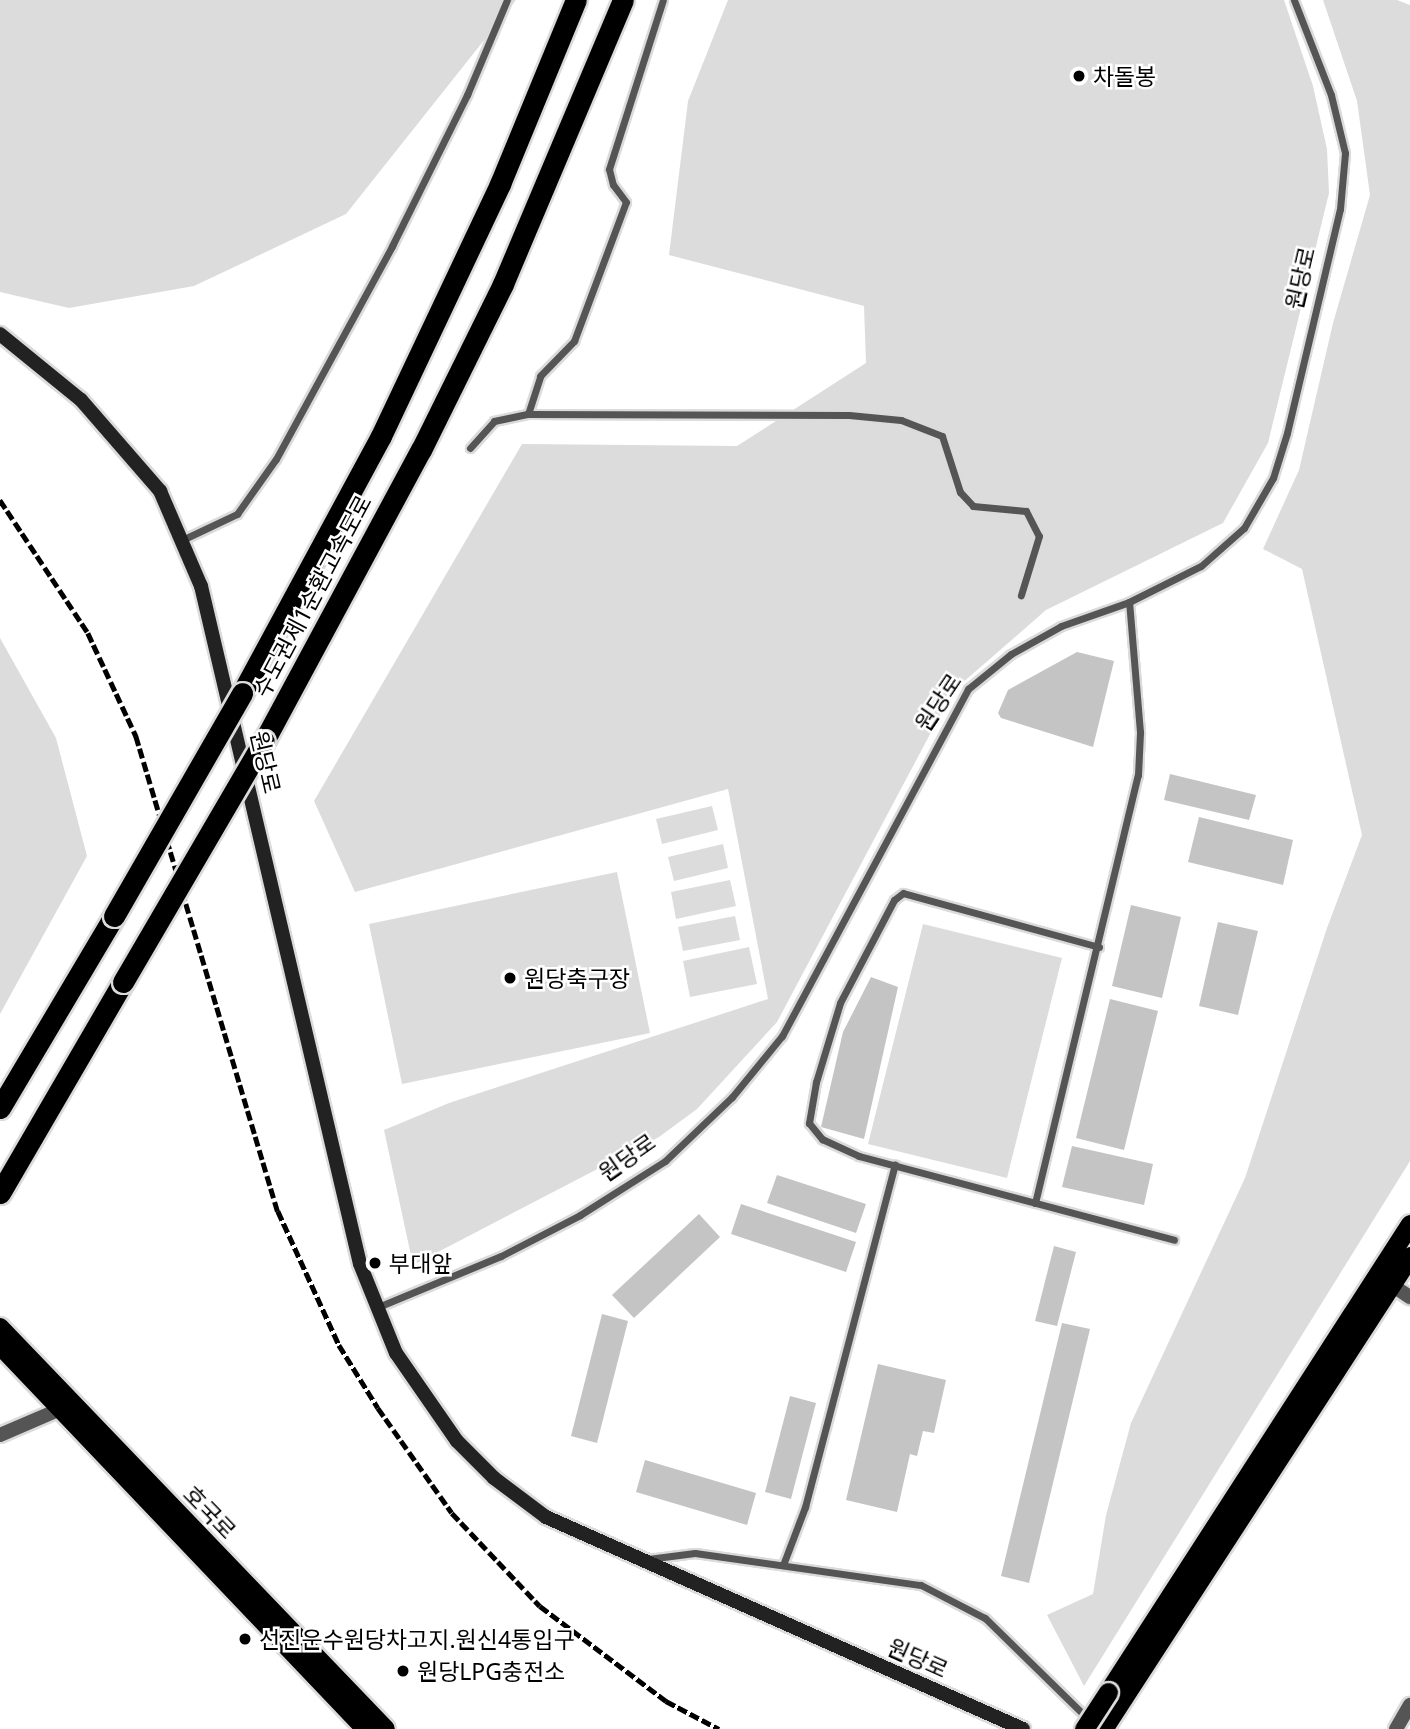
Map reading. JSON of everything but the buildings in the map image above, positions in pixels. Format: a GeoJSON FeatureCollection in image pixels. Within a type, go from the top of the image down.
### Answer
{"type":"FeatureCollection","features":[{"type":"Feature","properties":{"kind":"highway","name":"수도권제1순환고속도로"},"geometry":{"type":"LineString","coordinates":[[1,1105],[114,916],[242,693],[381,436],[500,184],[576,0]]}},
{"type":"Feature","properties":{"kind":"highway","name":"수도권제1순환고속도로"},"geometry":{"type":"LineString","coordinates":[[0,1193],[264,741],[421,450],[503,284],[623,0]]}},
{"type":"Feature","properties":{"kind":"highway"},"geometry":{"type":"LineString","coordinates":[[1101,1729],[1116,1695],[1383,1279],[1410,1224]]}},
{"type":"Feature","properties":{"kind":"highway"},"geometry":{"type":"LineString","coordinates":[[1383,1279],[1410,1256]]}},
{"type":"Feature","properties":{"kind":"highway"},"geometry":{"type":"LineString","coordinates":[[1084,1729],[1116,1695]]}},
{"type":"Feature","properties":{"kind":"main road","name":"원당로"},"geometry":{"type":"LineString","coordinates":[[0,334],[81,400],[160,491],[201,586],[360,1264],[396,1353],[457,1441],[494,1478],[546,1517],[637,1561],[1023,1729]]}},
{"type":"Feature","properties":{"kind":"main road","name":"호국로"},"geometry":{"type":"LineString","coordinates":[[0,1327],[386,1729]]}},
{"type":"Feature","properties":{"kind":"main road","name":"호국로"},"geometry":{"type":"LineString","coordinates":[[0,1346],[58,1410],[365,1729]]}},
{"type":"Feature","properties":{"kind":"street"},"geometry":{"type":"LineString","coordinates":[[1383,1279],[1410,1297]]}},
{"type":"Feature","properties":{"kind":"street"},"geometry":{"type":"LineString","coordinates":[[0,1435],[58,1410],[81,1414]]}},
{"type":"Feature","properties":{"kind":"street"},"geometry":{"type":"LineString","coordinates":[[1396,1729],[1410,1705]]}},
{"type":"Feature","properties":{"kind":"lane"},"geometry":{"type":"LineString","coordinates":[[181,541],[237,514],[276,459],[392,246],[467,94],[507,0]]}},
{"type":"Feature","properties":{"kind":"lane"},"geometry":{"type":"LineString","coordinates":[[528,414],[540,376],[574,341],[626,202],[613,185],[610,169],[663,0]]}},
{"type":"Feature","properties":{"kind":"lane","name":"원당로"},"geometry":{"type":"LineString","coordinates":[[378,1307],[501,1256],[580,1215],[664,1161],[733,1097],[782,1036],[968,689],[1011,654],[1061,626],[1129,602],[1201,565],[1244,528],[1273,478],[1287,433],[1340,209],[1345,153],[1331,95],[1294,0]]}},
{"type":"Feature","properties":{"kind":"lane"},"geometry":{"type":"LineString","coordinates":[[470,447],[494,421],[528,414],[849,415],[901,420],[942,436],[960,492],[973,506],[1026,511],[1039,536],[1021,594]]}},
{"type":"Feature","properties":{"kind":"lane"},"geometry":{"type":"LineString","coordinates":[[1035,1203],[1099,947],[1138,775],[1140,732],[1129,602]]}},
{"type":"Feature","properties":{"kind":"lane"},"geometry":{"type":"LineString","coordinates":[[1099,947],[912,892],[894,900],[841,1003],[809,1110],[809,1123],[821,1139],[895,1166],[1174,1240]]}},
{"type":"Feature","properties":{"kind":"lane"},"geometry":{"type":"LineString","coordinates":[[783,1565],[805,1507],[895,1166]]}},
{"type":"Feature","properties":{"kind":"lane"},"geometry":{"type":"LineString","coordinates":[[637,1561],[695,1553],[921,1585],[949,1596],[985,1618],[1101,1729]]}},
{"type":"Feature","properties":{"kind":"shaded area"},"geometry":{"type":"Polygon","coordinates":[[[0,0],[516,0],[346,214],[194,286],[69,308],[0,292],[0,0]]]}},
{"type":"Feature","properties":{"kind":"shaded area"},"geometry":{"type":"Polygon","coordinates":[[[728,0],[1284,0],[1313,86],[1327,149],[1329,193],[1268,443],[1223,523],[1046,610],[953,691],[777,1022],[697,1109],[659,1137],[413,1265],[384,1130],[449,1103],[768,999],[728,789],[355,892],[314,801],[522,444],[737,446],[866,363],[864,306],[669,255],[688,101],[728,0]]]}},
{"type":"Feature","properties":{"kind":"shaded area"},"geometry":{"type":"Polygon","coordinates":[[[1323,0],[1397,0],[1410,5],[1410,1161],[1084,1686],[1047,1615],[1093,1594],[1106,1515],[1131,1423],[1245,1178],[1327,928],[1362,835],[1302,569],[1263,549],[1299,470],[1333,323],[1370,195],[1357,101],[1323,0]]]}},
{"type":"Feature","properties":{"kind":"shaded area"},"geometry":{"type":"Polygon","coordinates":[[[0,638],[56,738],[87,856],[0,1014],[0,638]]]}},
{"type":"Feature","properties":{"kind":"shaded area"},"geometry":{"type":"Polygon","coordinates":[[[712,806],[718,830],[662,844],[656,819],[712,806]]]}},
{"type":"Feature","properties":{"kind":"shaded area"},"geometry":{"type":"Polygon","coordinates":[[[723,844],[728,868],[674,881],[668,857],[723,844]]]}},
{"type":"Feature","properties":{"kind":"shaded area","name":"원당축구장"},"geometry":{"type":"Polygon","coordinates":[[[617,872],[650,1033],[402,1084],[369,924],[617,872]]]}},
{"type":"Feature","properties":{"kind":"shaded area"},"geometry":{"type":"Polygon","coordinates":[[[730,880],[736,906],[676,919],[671,892],[730,880]]]}},
{"type":"Feature","properties":{"kind":"shaded area"},"geometry":{"type":"Polygon","coordinates":[[[735,916],[740,940],[683,951],[678,927],[735,916]]]}},
{"type":"Feature","properties":{"kind":"shaded area"},"geometry":{"type":"Polygon","coordinates":[[[923,924],[1062,958],[1007,1178],[868,1144],[923,924]]]}},
{"type":"Feature","properties":{"kind":"shaded area"},"geometry":{"type":"Polygon","coordinates":[[[749,947],[757,984],[690,997],[683,961],[749,947]]]}},
{"type":"Feature","properties":{"kind":"railway"},"geometry":{"type":"LineString","coordinates":[[0,500],[88,633],[136,736],[278,1211],[339,1345],[378,1408],[452,1513],[540,1606],[666,1701],[719,1729]]}},
{"type":"Feature","properties":{"kind":"place","name":"차돌봉"},"geometry":{"type":"Point","coordinates":[1079,76]}},
{"type":"Feature","properties":{"kind":"place","name":"원당축구장"},"geometry":{"type":"Point","coordinates":[510,978]}},
{"type":"Feature","properties":{"kind":"place","name":"부대앞"},"geometry":{"type":"Point","coordinates":[375,1263]}},
{"type":"Feature","properties":{"kind":"place","name":"선진운수원당차고지.원신4통입구"},"geometry":{"type":"Point","coordinates":[245,1639]}},
{"type":"Feature","properties":{"kind":"place","name":"원당LPG충전소"},"geometry":{"type":"Point","coordinates":[403,1671]}}]}
